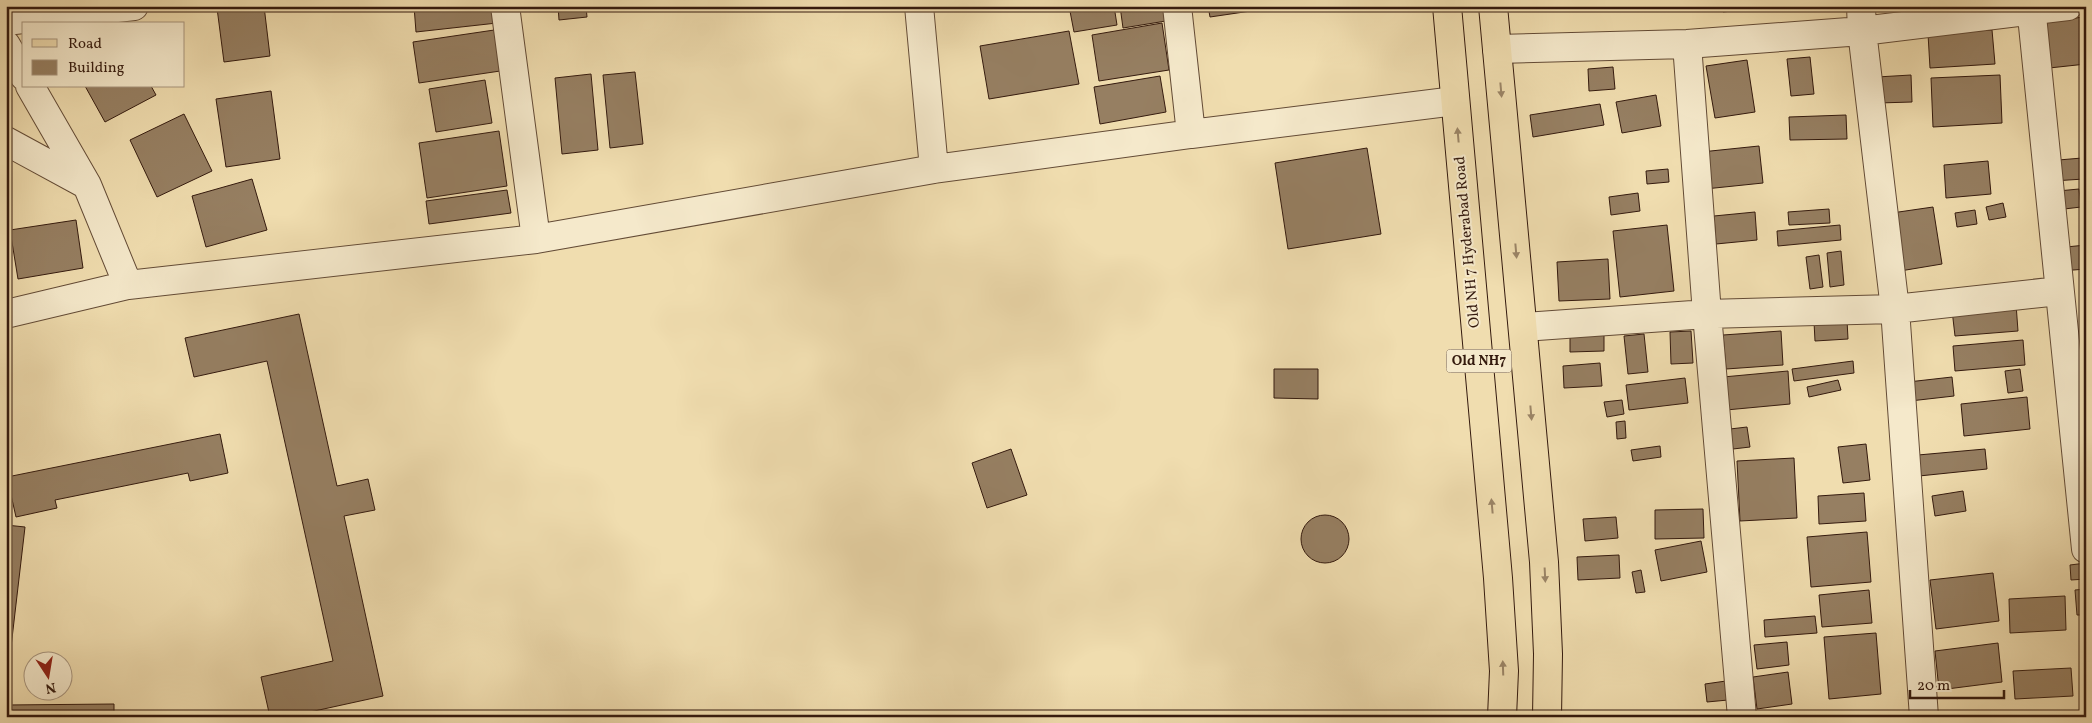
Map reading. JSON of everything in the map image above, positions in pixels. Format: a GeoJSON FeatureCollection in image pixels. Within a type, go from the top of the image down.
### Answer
{"type":"FeatureCollection","features":[{"type":"Feature","properties":{"kind":"main road","name":"Old NH 7 Hyderabad Road"},"geometry":{"type":"LineString","coordinates":[[1447,6],[1498,578],[1504,671],[1502,717]]}},
{"type":"Feature","properties":{"kind":"main road","name":"Old NH7"},"geometry":{"type":"LineString","coordinates":[[1493,6],[1544,562],[1548,654],[1547,717]]}},
{"type":"Feature","properties":{"kind":"street"},"geometry":{"type":"LineString","coordinates":[[6,21],[134,6]]}},
{"type":"Feature","properties":{"kind":"street"},"geometry":{"type":"LineString","coordinates":[[505,6],[536,239]]}},
{"type":"Feature","properties":{"kind":"street"},"geometry":{"type":"LineString","coordinates":[[919,6],[934,169]]}},
{"type":"Feature","properties":{"kind":"street"},"geometry":{"type":"LineString","coordinates":[[1178,6],[1190,134]]}},
{"type":"Feature","properties":{"kind":"street"},"geometry":{"type":"LineString","coordinates":[[1497,49],[1687,44],[1862,19],[2068,6]]}},
{"type":"Feature","properties":{"kind":"street"},"geometry":{"type":"LineString","coordinates":[[2031,8],[2058,291],[2086,549]]}},
{"type":"Feature","properties":{"kind":"street"},"geometry":{"type":"LineString","coordinates":[[1862,19],[1895,310],[1924,717]]}},
{"type":"Feature","properties":{"kind":"street"},"geometry":{"type":"LineString","coordinates":[[1687,44],[1707,314],[1742,717]]}},
{"type":"Feature","properties":{"kind":"street"},"geometry":{"type":"LineString","coordinates":[[6,45],[22,73]]}},
{"type":"Feature","properties":{"kind":"street"},"geometry":{"type":"LineString","coordinates":[[31,88],[87,185],[128,284]]}},
{"type":"Feature","properties":{"kind":"street"},"geometry":{"type":"LineString","coordinates":[[6,314],[128,284],[536,239],[934,169],[1190,134],[1455,101]]}},
{"type":"Feature","properties":{"kind":"street"},"geometry":{"type":"LineString","coordinates":[[6,141],[87,185]]}},
{"type":"Feature","properties":{"kind":"street"},"geometry":{"type":"LineString","coordinates":[[1523,327],[1707,314],[1895,310],[2058,291]]}},
{"type":"Feature","properties":{"kind":"building"},"geometry":{"type":"Polygon","coordinates":[[[264,6],[270,56],[224,62],[217,8],[264,6]]]}},
{"type":"Feature","properties":{"kind":"building"},"geometry":{"type":"Polygon","coordinates":[[[414,6],[496,6],[497,23],[416,32],[414,6]]]}},
{"type":"Feature","properties":{"kind":"building"},"geometry":{"type":"Polygon","coordinates":[[[558,6],[586,6],[587,17],[559,20],[558,6]]]}},
{"type":"Feature","properties":{"kind":"building"},"geometry":{"type":"Polygon","coordinates":[[[1069,6],[1114,6],[1117,25],[1074,32],[1069,6]]]}},
{"type":"Feature","properties":{"kind":"building"},"geometry":{"type":"Polygon","coordinates":[[[1120,6],[1164,6],[1166,21],[1123,28],[1120,6]]]}},
{"type":"Feature","properties":{"kind":"building"},"geometry":{"type":"Polygon","coordinates":[[[1208,6],[1285,6],[1210,17],[1208,6]]]}},
{"type":"Feature","properties":{"kind":"building"},"geometry":{"type":"Polygon","coordinates":[[[1304,6],[1342,6],[1305,11],[1304,6]]]}},
{"type":"Feature","properties":{"kind":"building"},"geometry":{"type":"Polygon","coordinates":[[[1722,6],[1757,6],[1758,8],[1723,12],[1722,6]]]}},
{"type":"Feature","properties":{"kind":"building"},"geometry":{"type":"Polygon","coordinates":[[[2083,17],[2086,36],[2086,64],[2040,69],[2034,24],[2083,17]]]}},
{"type":"Feature","properties":{"kind":"building"},"geometry":{"type":"Polygon","coordinates":[[[1162,23],[1169,70],[1099,81],[1092,35],[1162,23]]]}},
{"type":"Feature","properties":{"kind":"building"},"geometry":{"type":"Polygon","coordinates":[[[501,29],[507,70],[419,83],[413,42],[501,29]]]}},
{"type":"Feature","properties":{"kind":"building"},"geometry":{"type":"Polygon","coordinates":[[[1992,30],[1995,64],[1930,68],[1928,34],[1992,30]]]}},
{"type":"Feature","properties":{"kind":"building"},"geometry":{"type":"Polygon","coordinates":[[[1069,31],[1079,84],[989,99],[980,46],[1069,31]]]}},
{"type":"Feature","properties":{"kind":"building"},"geometry":{"type":"Polygon","coordinates":[[[1810,57],[1814,94],[1791,96],[1787,59],[1810,57]]]}},
{"type":"Feature","properties":{"kind":"building"},"geometry":{"type":"Polygon","coordinates":[[[1747,60],[1755,112],[1715,118],[1706,66],[1747,60]]]}},
{"type":"Feature","properties":{"kind":"building"},"geometry":{"type":"Polygon","coordinates":[[[1613,67],[1615,89],[1589,91],[1588,69],[1613,67]]]}},
{"type":"Feature","properties":{"kind":"building"},"geometry":{"type":"Polygon","coordinates":[[[635,72],[643,144],[610,148],[603,75],[635,72]]]}},
{"type":"Feature","properties":{"kind":"building"},"geometry":{"type":"Polygon","coordinates":[[[591,74],[598,150],[562,154],[555,78],[591,74]]]}},
{"type":"Feature","properties":{"kind":"building"},"geometry":{"type":"Polygon","coordinates":[[[1911,75],[1912,102],[1878,103],[1877,77],[1911,75]]]}},
{"type":"Feature","properties":{"kind":"building"},"geometry":{"type":"Polygon","coordinates":[[[2000,75],[2002,123],[1933,127],[1931,78],[2000,75]]]}},
{"type":"Feature","properties":{"kind":"building"},"geometry":{"type":"Polygon","coordinates":[[[1160,76],[1166,112],[1100,124],[1094,87],[1160,76]]]}},
{"type":"Feature","properties":{"kind":"building"},"geometry":{"type":"Polygon","coordinates":[[[485,80],[492,123],[436,132],[429,89],[485,80]]]}},
{"type":"Feature","properties":{"kind":"building"},"geometry":{"type":"Polygon","coordinates":[[[86,88],[152,88],[156,95],[105,122],[86,88]]]}},
{"type":"Feature","properties":{"kind":"building"},"geometry":{"type":"Polygon","coordinates":[[[271,91],[280,159],[226,167],[216,99],[271,91]]]}},
{"type":"Feature","properties":{"kind":"building"},"geometry":{"type":"Polygon","coordinates":[[[1656,95],[1661,126],[1622,133],[1616,102],[1656,95]]]}},
{"type":"Feature","properties":{"kind":"building"},"geometry":{"type":"Polygon","coordinates":[[[1600,104],[1604,125],[1533,137],[1530,115],[1600,104]]]}},
{"type":"Feature","properties":{"kind":"building"},"geometry":{"type":"Polygon","coordinates":[[[184,114],[212,171],[157,197],[130,140],[184,114]]]}},
{"type":"Feature","properties":{"kind":"building"},"geometry":{"type":"Polygon","coordinates":[[[1846,115],[1847,139],[1790,140],[1789,117],[1846,115]]]}},
{"type":"Feature","properties":{"kind":"building"},"geometry":{"type":"Polygon","coordinates":[[[499,131],[507,186],[427,198],[419,143],[499,131]]]}},
{"type":"Feature","properties":{"kind":"building"},"geometry":{"type":"Polygon","coordinates":[[[1759,146],[1763,183],[1705,189],[1701,152],[1759,146]]]}},
{"type":"Feature","properties":{"kind":"building"},"geometry":{"type":"Polygon","coordinates":[[[1367,148],[1381,234],[1288,249],[1275,163],[1367,148]]]}},
{"type":"Feature","properties":{"kind":"building"},"geometry":{"type":"Polygon","coordinates":[[[2082,158],[2084,179],[2037,182],[2035,162],[2082,158]]]}},
{"type":"Feature","properties":{"kind":"building"},"geometry":{"type":"Polygon","coordinates":[[[1988,161],[1991,194],[1946,198],[1944,165],[1988,161]]]}},
{"type":"Feature","properties":{"kind":"building"},"geometry":{"type":"Polygon","coordinates":[[[1668,169],[1669,182],[1647,184],[1646,171],[1668,169]]]}},
{"type":"Feature","properties":{"kind":"building"},"geometry":{"type":"Polygon","coordinates":[[[252,179],[267,230],[206,247],[192,196],[252,179]]]}},
{"type":"Feature","properties":{"kind":"building"},"geometry":{"type":"Polygon","coordinates":[[[2079,189],[2081,207],[2039,212],[2037,193],[2079,189]]]}},
{"type":"Feature","properties":{"kind":"building"},"geometry":{"type":"Polygon","coordinates":[[[507,190],[511,213],[429,224],[426,201],[507,190]]]}},
{"type":"Feature","properties":{"kind":"building"},"geometry":{"type":"Polygon","coordinates":[[[1638,193],[1640,211],[1611,215],[1609,197],[1638,193]]]}},
{"type":"Feature","properties":{"kind":"building"},"geometry":{"type":"Polygon","coordinates":[[[2003,203],[2006,217],[1989,220],[1986,207],[2003,203]]]}},
{"type":"Feature","properties":{"kind":"building"},"geometry":{"type":"Polygon","coordinates":[[[1933,207],[1942,264],[1888,273],[1878,215],[1933,207]]]}},
{"type":"Feature","properties":{"kind":"building"},"geometry":{"type":"Polygon","coordinates":[[[1829,209],[1830,223],[1789,225],[1788,212],[1829,209]]]}},
{"type":"Feature","properties":{"kind":"building"},"geometry":{"type":"Polygon","coordinates":[[[1975,210],[1977,224],[1957,227],[1955,213],[1975,210]]]}},
{"type":"Feature","properties":{"kind":"building"},"geometry":{"type":"Polygon","coordinates":[[[1755,212],[1757,240],[1716,244],[1714,216],[1755,212]]]}},
{"type":"Feature","properties":{"kind":"building"},"geometry":{"type":"Polygon","coordinates":[[[76,220],[83,268],[18,279],[10,230],[76,220]]]}},
{"type":"Feature","properties":{"kind":"building"},"geometry":{"type":"Polygon","coordinates":[[[1667,225],[1674,291],[1620,297],[1613,231],[1667,225]]]}},
{"type":"Feature","properties":{"kind":"building"},"geometry":{"type":"Polygon","coordinates":[[[1840,225],[1841,240],[1778,246],[1777,231],[1840,225]]]}},
{"type":"Feature","properties":{"kind":"building"},"geometry":{"type":"Polygon","coordinates":[[[2086,245],[2086,269],[2048,272],[2046,249],[2086,245]]]}},
{"type":"Feature","properties":{"kind":"building"},"geometry":{"type":"Polygon","coordinates":[[[1841,251],[1844,285],[1830,287],[1827,253],[1841,251]]]}},
{"type":"Feature","properties":{"kind":"building"},"geometry":{"type":"Polygon","coordinates":[[[1819,255],[1823,287],[1810,289],[1806,257],[1819,255]]]}},
{"type":"Feature","properties":{"kind":"building"},"geometry":{"type":"Polygon","coordinates":[[[1608,259],[1610,299],[1559,301],[1557,262],[1608,259]]]}},
{"type":"Feature","properties":{"kind":"building"},"geometry":{"type":"Polygon","coordinates":[[[2016,304],[2018,331],[1955,336],[1952,310],[2016,304]]]}},
{"type":"Feature","properties":{"kind":"building"},"geometry":{"type":"Polygon","coordinates":[[[299,314],[337,486],[368,479],[375,510],[344,516],[383,696],[287,717],[270,717],[261,677],[333,661],[267,361],[194,377],[185,338],[299,314]]]}},
{"type":"Feature","properties":{"kind":"building"},"geometry":{"type":"Polygon","coordinates":[[[1847,320],[1848,339],[1815,341],[1814,322],[1847,320]]]}},
{"type":"Feature","properties":{"kind":"building"},"geometry":{"type":"Polygon","coordinates":[[[1691,331],[1693,363],[1671,364],[1670,332],[1691,331]]]}},
{"type":"Feature","properties":{"kind":"building"},"geometry":{"type":"Polygon","coordinates":[[[1781,331],[1783,365],[1726,369],[1723,335],[1781,331]]]}},
{"type":"Feature","properties":{"kind":"building"},"geometry":{"type":"Polygon","coordinates":[[[1570,334],[1604,334],[1604,351],[1570,352],[1570,334]]]}},
{"type":"Feature","properties":{"kind":"building"},"geometry":{"type":"Polygon","coordinates":[[[1644,334],[1648,372],[1628,374],[1624,336],[1644,334]]]}},
{"type":"Feature","properties":{"kind":"building"},"geometry":{"type":"Polygon","coordinates":[[[2023,340],[2025,365],[1955,371],[1953,346],[2023,340]]]}},
{"type":"Feature","properties":{"kind":"building"},"geometry":{"type":"Polygon","coordinates":[[[1853,361],[1854,373],[1794,381],[1792,369],[1853,361]]]}},
{"type":"Feature","properties":{"kind":"building"},"geometry":{"type":"Polygon","coordinates":[[[1600,363],[1602,386],[1564,388],[1563,366],[1600,363]]]}},
{"type":"Feature","properties":{"kind":"building"},"geometry":{"type":"Polygon","coordinates":[[[1274,369],[1318,369],[1318,399],[1274,398],[1274,369]]]}},
{"type":"Feature","properties":{"kind":"building"},"geometry":{"type":"Polygon","coordinates":[[[2020,369],[2023,391],[2008,393],[2005,371],[2020,369]]]}},
{"type":"Feature","properties":{"kind":"building"},"geometry":{"type":"Polygon","coordinates":[[[1788,371],[1790,404],[1726,410],[1723,377],[1788,371]]]}},
{"type":"Feature","properties":{"kind":"building"},"geometry":{"type":"Polygon","coordinates":[[[1952,377],[1954,396],[1910,401],[1908,382],[1952,377]]]}},
{"type":"Feature","properties":{"kind":"building"},"geometry":{"type":"Polygon","coordinates":[[[1685,378],[1688,403],[1629,410],[1626,385],[1685,378]]]}},
{"type":"Feature","properties":{"kind":"building"},"geometry":{"type":"Polygon","coordinates":[[[1838,380],[1841,390],[1809,397],[1807,387],[1838,380]]]}},
{"type":"Feature","properties":{"kind":"building"},"geometry":{"type":"Polygon","coordinates":[[[2027,397],[2030,429],[1964,436],[1961,404],[2027,397]]]}},
{"type":"Feature","properties":{"kind":"building"},"geometry":{"type":"Polygon","coordinates":[[[1622,400],[1624,414],[1607,417],[1604,402],[1622,400]]]}},
{"type":"Feature","properties":{"kind":"building"},"geometry":{"type":"Polygon","coordinates":[[[1625,421],[1626,438],[1617,439],[1616,422],[1625,421]]]}},
{"type":"Feature","properties":{"kind":"building"},"geometry":{"type":"Polygon","coordinates":[[[1747,427],[1750,447],[1733,449],[1730,429],[1747,427]]]}},
{"type":"Feature","properties":{"kind":"building"},"geometry":{"type":"Polygon","coordinates":[[[220,434],[228,473],[190,481],[188,473],[55,500],[57,508],[16,517],[7,477],[220,434]]]}},
{"type":"Feature","properties":{"kind":"building"},"geometry":{"type":"Polygon","coordinates":[[[1866,444],[1870,480],[1843,483],[1838,447],[1866,444]]]}},
{"type":"Feature","properties":{"kind":"building"},"geometry":{"type":"Polygon","coordinates":[[[1660,446],[1661,457],[1633,461],[1631,450],[1660,446]]]}},
{"type":"Feature","properties":{"kind":"building"},"geometry":{"type":"Polygon","coordinates":[[[1011,449],[1027,495],[987,508],[972,463],[1011,449]]]}},
{"type":"Feature","properties":{"kind":"building"},"geometry":{"type":"Polygon","coordinates":[[[1985,449],[1987,469],[1919,476],[1918,455],[1985,449]]]}},
{"type":"Feature","properties":{"kind":"building"},"geometry":{"type":"Polygon","coordinates":[[[1794,458],[1797,518],[1740,521],[1737,461],[1794,458]]]}},
{"type":"Feature","properties":{"kind":"building"},"geometry":{"type":"Polygon","coordinates":[[[1963,491],[1966,511],[1935,516],[1932,496],[1963,491]]]}},
{"type":"Feature","properties":{"kind":"building"},"geometry":{"type":"Polygon","coordinates":[[[1864,493],[1866,521],[1819,524],[1818,496],[1864,493]]]}},
{"type":"Feature","properties":{"kind":"building"},"geometry":{"type":"Polygon","coordinates":[[[1703,509],[1704,538],[1655,539],[1655,510],[1703,509]]]}},
{"type":"Feature","properties":{"kind":"building"},"geometry":{"type":"Polygon","coordinates":[[[1325,515],[1334,517],[1342,522],[1347,530],[1349,539],[1347,548],[1342,556],[1334,561],[1325,563],[1316,561],[1308,556],[1303,548],[1301,539],[1303,530],[1308,522],[1316,517],[1325,515]]]}},
{"type":"Feature","properties":{"kind":"building"},"geometry":{"type":"Polygon","coordinates":[[[1616,517],[1618,538],[1585,541],[1583,519],[1616,517]]]}},
{"type":"Feature","properties":{"kind":"building"},"geometry":{"type":"Polygon","coordinates":[[[6,525],[25,527],[6,690],[6,525]]]}},
{"type":"Feature","properties":{"kind":"building"},"geometry":{"type":"Polygon","coordinates":[[[1867,532],[1871,582],[1811,587],[1807,537],[1867,532]]]}},
{"type":"Feature","properties":{"kind":"building"},"geometry":{"type":"Polygon","coordinates":[[[1701,541],[1707,572],[1661,581],[1655,550],[1701,541]]]}},
{"type":"Feature","properties":{"kind":"building"},"geometry":{"type":"Polygon","coordinates":[[[1619,555],[1620,578],[1578,580],[1577,557],[1619,555]]]}},
{"type":"Feature","properties":{"kind":"building"},"geometry":{"type":"Polygon","coordinates":[[[2086,563],[2086,579],[2071,580],[2070,565],[2086,563]]]}},
{"type":"Feature","properties":{"kind":"building"},"geometry":{"type":"Polygon","coordinates":[[[1641,570],[1645,592],[1636,593],[1632,572],[1641,570]]]}},
{"type":"Feature","properties":{"kind":"building"},"geometry":{"type":"Polygon","coordinates":[[[1993,573],[1999,621],[1936,629],[1930,580],[1993,573]]]}},
{"type":"Feature","properties":{"kind":"building"},"geometry":{"type":"Polygon","coordinates":[[[2086,589],[2086,615],[2077,615],[2075,590],[2086,589]]]}},
{"type":"Feature","properties":{"kind":"building"},"geometry":{"type":"Polygon","coordinates":[[[1869,590],[1872,623],[1822,627],[1819,595],[1869,590]]]}},
{"type":"Feature","properties":{"kind":"building"},"geometry":{"type":"Polygon","coordinates":[[[2065,596],[2066,630],[2010,633],[2009,599],[2065,596]]]}},
{"type":"Feature","properties":{"kind":"building"},"geometry":{"type":"Polygon","coordinates":[[[1815,616],[1817,633],[1765,637],[1764,620],[1815,616]]]}},
{"type":"Feature","properties":{"kind":"building"},"geometry":{"type":"Polygon","coordinates":[[[1876,633],[1881,694],[1829,699],[1824,637],[1876,633]]]}},
{"type":"Feature","properties":{"kind":"building"},"geometry":{"type":"Polygon","coordinates":[[[1787,642],[1789,665],[1757,669],[1754,645],[1787,642]]]}},
{"type":"Feature","properties":{"kind":"building"},"geometry":{"type":"Polygon","coordinates":[[[1998,643],[2002,682],[1939,690],[1935,651],[1998,643]]]}},
{"type":"Feature","properties":{"kind":"building"},"geometry":{"type":"Polygon","coordinates":[[[2071,668],[2073,696],[2015,699],[2013,671],[2071,668]]]}},
{"type":"Feature","properties":{"kind":"building"},"geometry":{"type":"Polygon","coordinates":[[[1788,672],[1792,704],[1757,709],[1753,677],[1788,672]]]}},
{"type":"Feature","properties":{"kind":"building"},"geometry":{"type":"Polygon","coordinates":[[[1726,681],[1728,700],[1707,702],[1705,684],[1726,681]]]}},
{"type":"Feature","properties":{"kind":"building"},"geometry":{"type":"Polygon","coordinates":[[[114,704],[114,717],[6,717],[6,705],[114,704]]]}}]}
